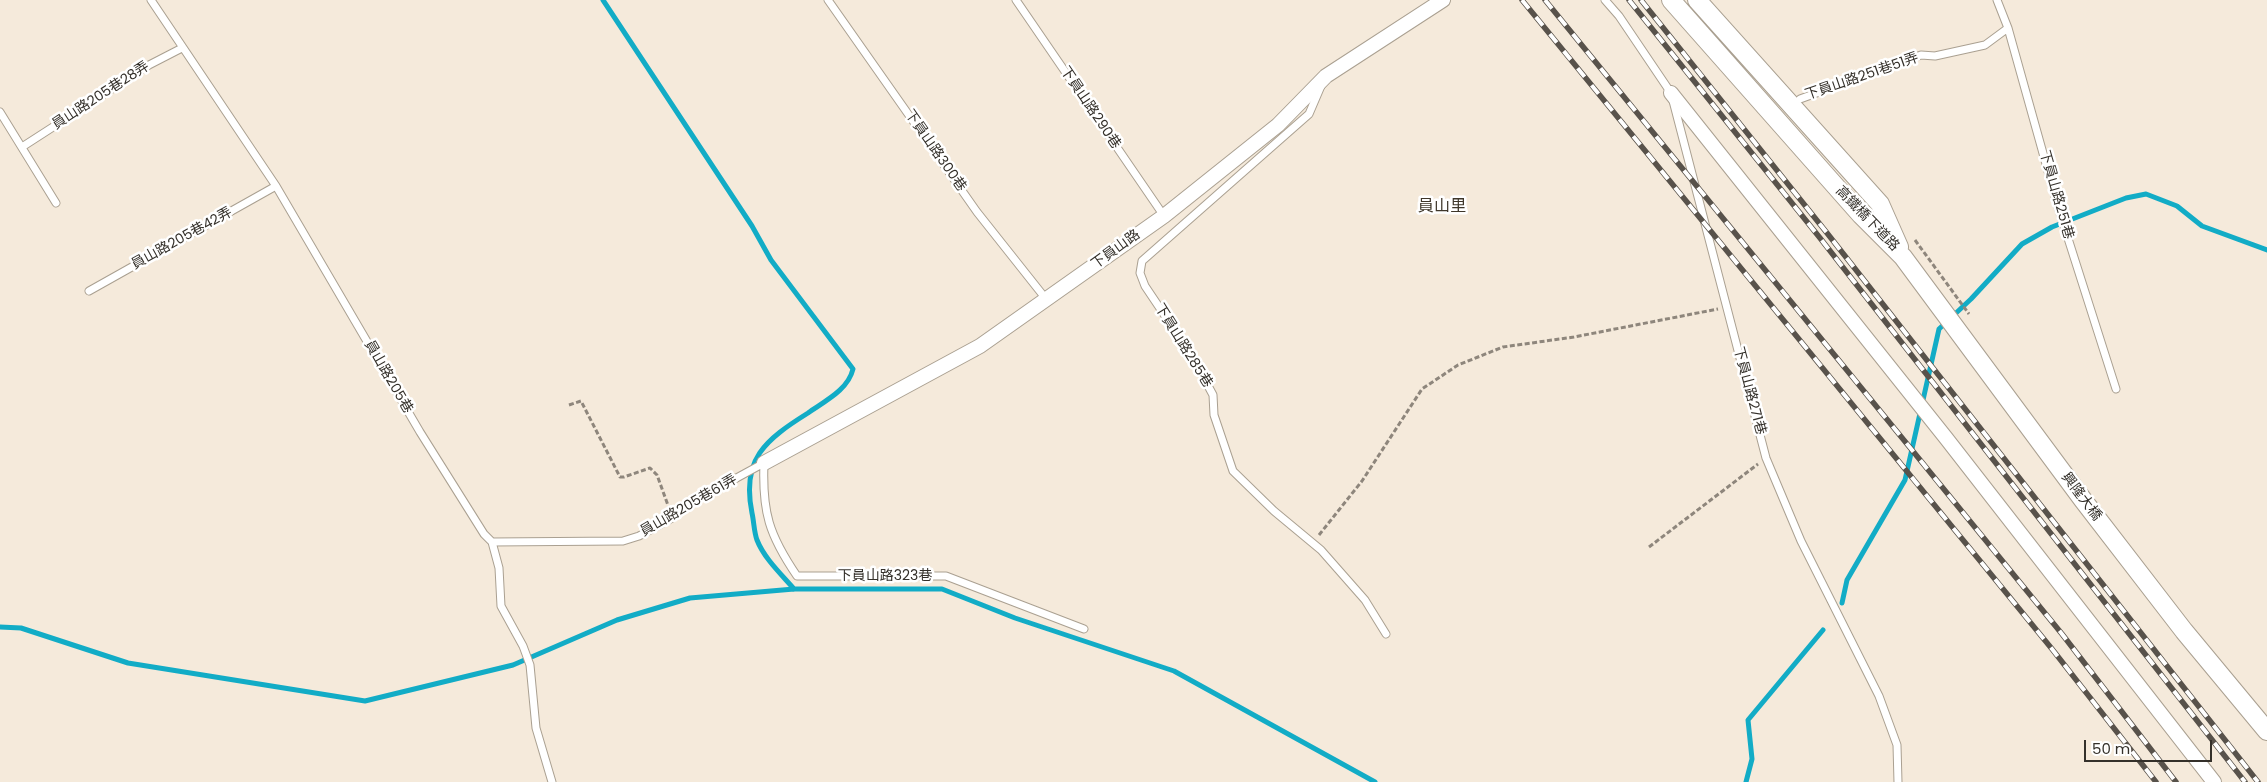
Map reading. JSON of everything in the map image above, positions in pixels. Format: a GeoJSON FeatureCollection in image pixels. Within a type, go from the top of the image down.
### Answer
{"type":"FeatureCollection","features":[{"type":"Feature","properties":{"kind":"street","name":"下員山路"},"geometry":{"type":"LineString","coordinates":[[764,463],[980,346],[1164,216],[1278,125],[1326,76],[1443,0]]}},
{"type":"Feature","properties":{"kind":"street","name":"高鐵橋下道路"},"geometry":{"type":"LineString","coordinates":[[1672,0],[1861,216],[1903,257]]}},
{"type":"Feature","properties":{"kind":"street","name":"高鐵橋下道路"},"geometry":{"type":"LineString","coordinates":[[1697,0],[1880,204],[1903,257]]}},
{"type":"Feature","properties":{"kind":"street"},"geometry":{"type":"LineString","coordinates":[[1671,93],[1900,383],[1946,438],[2214,782]]}},
{"type":"Feature","properties":{"kind":"street","name":"興隆大橋"},"geometry":{"type":"LineString","coordinates":[[1903,257],[2083,500],[2184,631],[2267,731]]}},
{"type":"Feature","properties":{"kind":"lane","name":"員山路205巷"},"geometry":{"type":"LineString","coordinates":[[151,0],[276,186],[420,432],[484,534],[492,542],[499,568],[502,606],[523,646],[530,665],[536,728],[552,782]]}},
{"type":"Feature","properties":{"kind":"lane","name":"下員山路300巷"},"geometry":{"type":"LineString","coordinates":[[828,0],[977,212],[1047,300]]}},
{"type":"Feature","properties":{"kind":"lane","name":"下員山路290巷"},"geometry":{"type":"LineString","coordinates":[[1016,0],[1164,216]]}},
{"type":"Feature","properties":{"kind":"lane","name":"下員山路271巷"},"geometry":{"type":"LineString","coordinates":[[1605,0],[1619,16],[1671,93],[1766,458],[1801,540],[1879,696],[1897,746],[1898,782]]}},
{"type":"Feature","properties":{"kind":"lane","name":"下員山路251巷"},"geometry":{"type":"LineString","coordinates":[[1998,0],[2008,28],[2058,207],[2116,389]]}},
{"type":"Feature","properties":{"kind":"lane","name":"下員山路251巷51弄"},"geometry":{"type":"LineString","coordinates":[[1800,100],[1922,55],[1935,56],[1984,45],[2008,28]]}},
{"type":"Feature","properties":{"kind":"lane","name":"員山路205巷28弄"},"geometry":{"type":"LineString","coordinates":[[22,147],[149,65],[182,48]]}},
{"type":"Feature","properties":{"kind":"lane","name":"下員山路285巷"},"geometry":{"type":"LineString","coordinates":[[1326,76],[1309,114],[1142,261],[1140,273],[1145,286],[1192,356],[1213,395],[1214,415],[1233,471],[1274,511],[1313,544],[1365,600],[1386,634]]}},
{"type":"Feature","properties":{"kind":"lane"},"geometry":{"type":"LineString","coordinates":[[0,112],[56,203]]}},
{"type":"Feature","properties":{"kind":"lane","name":"員山路205巷42弄"},"geometry":{"type":"LineString","coordinates":[[88,291],[276,186]]}},
{"type":"Feature","properties":{"kind":"lane","name":"員山路205巷61弄"},"geometry":{"type":"LineString","coordinates":[[492,542],[622,541],[639,536],[672,518],[687,505],[764,463]]}},
{"type":"Feature","properties":{"kind":"lane","name":"下員山路323巷"},"geometry":{"type":"LineString","coordinates":[[764,463],[763,493],[767,522],[782,554],[797,576],[946,576],[1084,629]]}},
{"type":"Feature","properties":{"kind":"path"},"geometry":{"type":"LineString","coordinates":[[1313,544],[1362,481],[1422,389],[1458,365],[1503,347],[1574,338],[1727,308]]}},
{"type":"Feature","properties":{"kind":"path"},"geometry":{"type":"LineString","coordinates":[[569,405],[581,401],[620,477],[624,478],[650,468],[657,475],[672,518]]}},
{"type":"Feature","properties":{"kind":"path"},"geometry":{"type":"LineString","coordinates":[[1649,546],[1766,458]]}},
{"type":"Feature","properties":{"kind":"waterway"},"geometry":{"type":"LineString","coordinates":[[603,0],[752,226],[771,260],[853,369],[841,389],[768,442],[760,453],[750,478],[749,494],[757,540],[768,559],[794,589]]}},
{"type":"Feature","properties":{"kind":"waterway"},"geometry":{"type":"LineString","coordinates":[[1842,603],[1847,580],[1905,480],[1939,329],[1971,299],[2022,244],[2052,227],[2126,198],[2146,194],[2177,206],[2202,226],[2267,250]]}},
{"type":"Feature","properties":{"kind":"waterway"},"geometry":{"type":"LineString","coordinates":[[0,627],[21,628],[128,663],[365,701],[513,665],[617,620],[690,598],[794,589],[942,589],[1015,618],[1174,671],[1375,782]]}},
{"type":"Feature","properties":{"kind":"waterway"},"geometry":{"type":"LineString","coordinates":[[1746,782],[1752,759],[1748,720],[1823,630]]}},
{"type":"Feature","properties":{"kind":"railway"},"geometry":{"type":"LineString","coordinates":[[1522,0],[2052,649],[2156,782]]}},
{"type":"Feature","properties":{"kind":"railway"},"geometry":{"type":"LineString","coordinates":[[1545,0],[2062,634],[2176,782]]}},
{"type":"Feature","properties":{"kind":"railway"},"geometry":{"type":"LineString","coordinates":[[1629,0],[1820,238],[2245,782]]}},
{"type":"Feature","properties":{"kind":"railway"},"geometry":{"type":"LineString","coordinates":[[1641,0],[1827,233],[2258,782]]}},
{"type":"Feature","properties":{"kind":"district","name":"員山里"},"geometry":{"type":"Point","coordinates":[1442,207]}}]}
